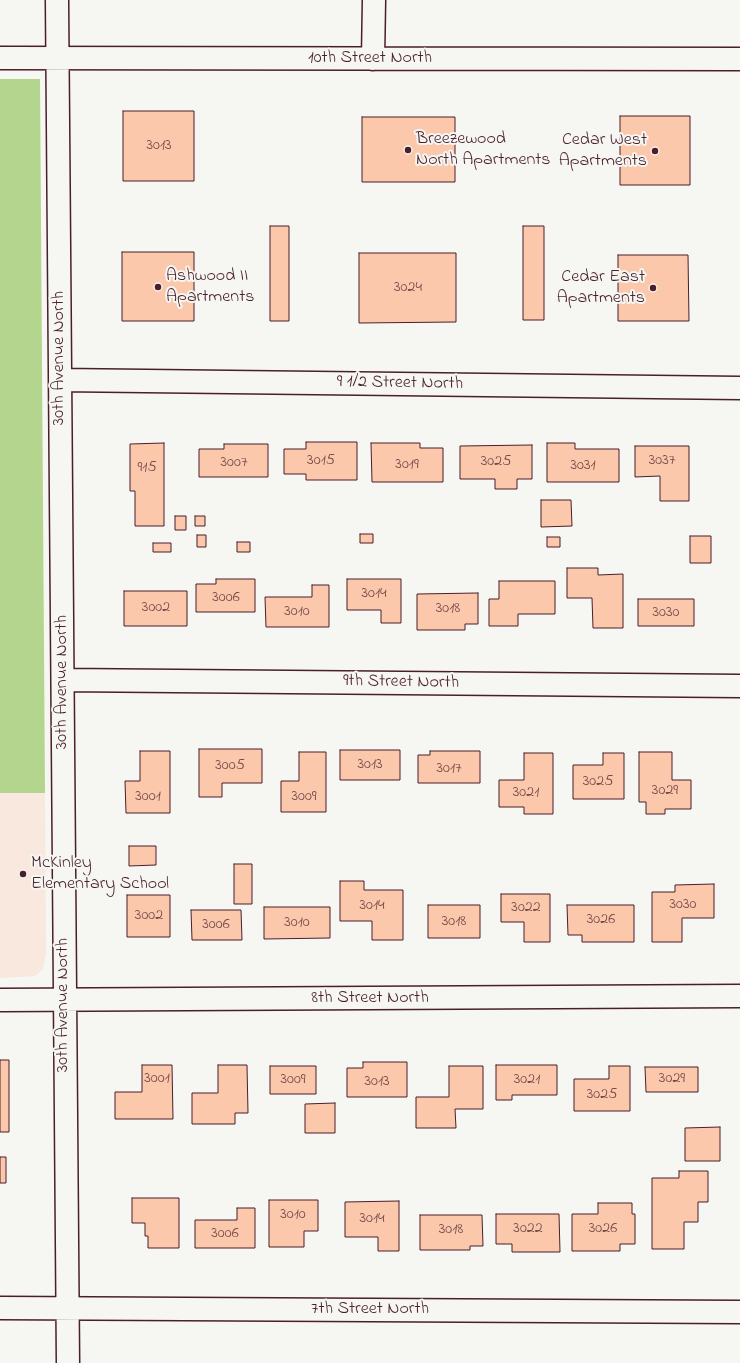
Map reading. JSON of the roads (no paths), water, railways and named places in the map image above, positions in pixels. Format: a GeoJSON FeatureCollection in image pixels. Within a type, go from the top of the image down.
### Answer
{"type":"FeatureCollection","features":[{"type":"Feature","properties":{"kind":"street","name":"30th Avenue North"},"geometry":{"type":"LineString","coordinates":[[58,0],[64,1000],[68,1363]]}},
{"type":"Feature","properties":{"kind":"street"},"geometry":{"type":"LineString","coordinates":[[373,59],[374,0]]}},
{"type":"Feature","properties":{"kind":"street","name":"10th Street North"},"geometry":{"type":"LineString","coordinates":[[0,58],[740,59]]}},
{"type":"Feature","properties":{"kind":"street","name":"9 1/2 Street North"},"geometry":{"type":"LineString","coordinates":[[60,380],[740,388]]}},
{"type":"Feature","properties":{"kind":"street","name":"9th Street North"},"geometry":{"type":"LineString","coordinates":[[63,680],[740,686]]}},
{"type":"Feature","properties":{"kind":"street","name":"8th Street North"},"geometry":{"type":"LineString","coordinates":[[0,1000],[740,996]]}},
{"type":"Feature","properties":{"kind":"street","name":"7th Street North"},"geometry":{"type":"LineString","coordinates":[[0,1308],[740,1312]]}},
{"type":"Feature","properties":{"kind":"place","name":"Breezewood North Apartments"},"geometry":{"type":"Point","coordinates":[408,150]}},
{"type":"Feature","properties":{"kind":"place","name":"Cedar West Apartments"},"geometry":{"type":"Point","coordinates":[655,151]}},
{"type":"Feature","properties":{"kind":"place","name":"Ashwood II Apartments"},"geometry":{"type":"Point","coordinates":[158,287]}},
{"type":"Feature","properties":{"kind":"place","name":"Cedar East Apartments"},"geometry":{"type":"Point","coordinates":[653,288]}},
{"type":"Feature","properties":{"kind":"place","name":"McKinley Elementary School"},"geometry":{"type":"Point","coordinates":[23,874]}}]}
